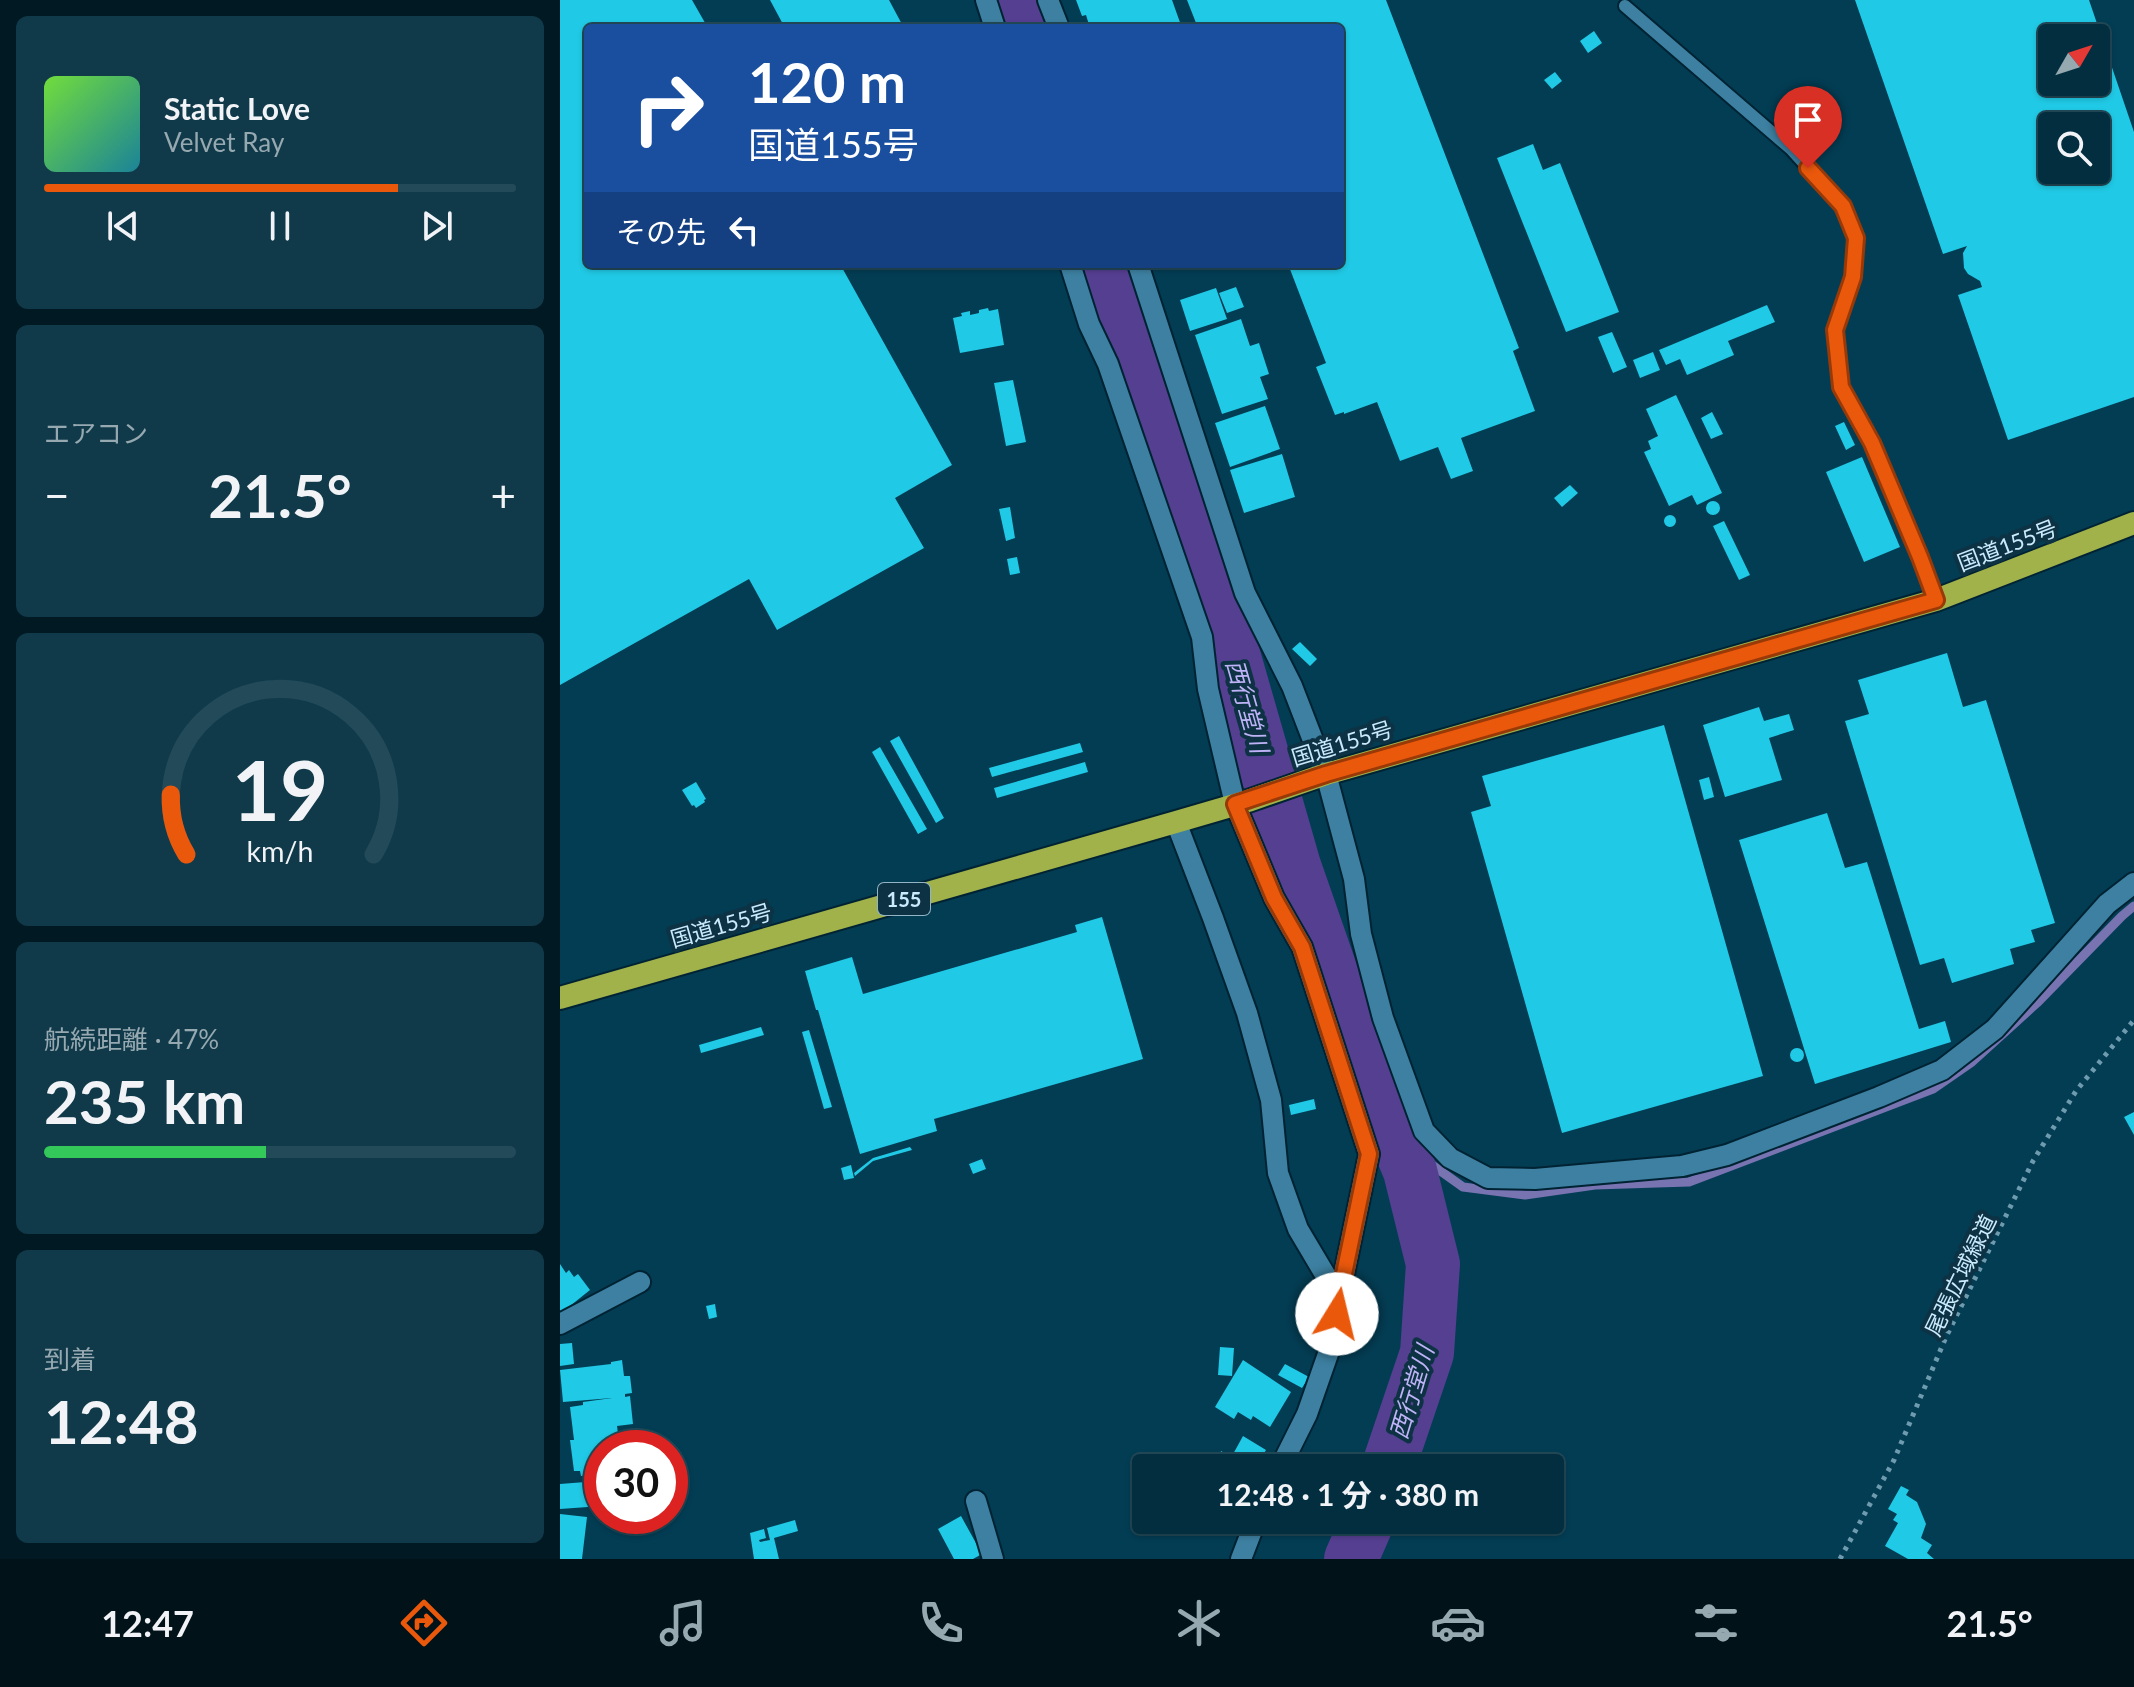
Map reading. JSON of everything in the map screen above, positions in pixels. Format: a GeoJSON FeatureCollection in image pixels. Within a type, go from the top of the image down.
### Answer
{"type":"FeatureCollection","features":[{"type":"Feature","properties":{"kind":"highway","name":"国道155号"},"geometry":{"type":"LineString","coordinates":[[560,998],[1176,822],[1322,775],[1936,600],[2134,523]]}},
{"type":"Feature","properties":{"kind":"street"},"geometry":{"type":"LineString","coordinates":[[986,0],[994,24]]}},
{"type":"Feature","properties":{"kind":"street"},"geometry":{"type":"LineString","coordinates":[[1048,0],[1057,24]]}},
{"type":"Feature","properties":{"kind":"street"},"geometry":{"type":"LineString","coordinates":[[1071,268],[1089,324],[1108,364],[1202,637],[1208,689],[1274,898],[1302,947],[1369,1154],[1339,1298],[1336,1331],[1307,1414],[1287,1454]]}},
{"type":"Feature","properties":{"kind":"street"},"geometry":{"type":"LineString","coordinates":[[1139,268],[1245,593],[1292,686],[1322,775],[1354,879],[1361,934],[1383,1018],[1424,1131],[1450,1158],[1488,1178],[1535,1179],[1682,1166],[1727,1155],[1879,1097],[1942,1070],[1995,1029],[2107,904],[2134,883]]}},
{"type":"Feature","properties":{"kind":"street"},"geometry":{"type":"LineString","coordinates":[[1176,822],[1247,1013],[1271,1100],[1278,1173],[1298,1229],[1339,1298]]}},
{"type":"Feature","properties":{"kind":"street"},"geometry":{"type":"LineString","coordinates":[[560,1324],[640,1282]]}},
{"type":"Feature","properties":{"kind":"street"},"geometry":{"type":"LineString","coordinates":[[976,1501],[993,1559]]}},
{"type":"Feature","properties":{"kind":"street"},"geometry":{"type":"LineString","coordinates":[[1241,1559],[1251,1534]]}},
{"type":"Feature","properties":{"kind":"lane"},"geometry":{"type":"LineString","coordinates":[[1625,6],[1791,149],[1843,206],[1856,238],[1853,277],[1835,330],[1841,387],[1872,443],[1936,600]]}},
{"type":"Feature","properties":{"kind":"path","name":"尾張広域緑道"},"geometry":{"type":"LineString","coordinates":[[1840,1559],[1894,1460],[1946,1337],[2033,1161],[2076,1091],[2134,1020]]}},
{"type":"Feature","properties":{"kind":"building"},"geometry":{"type":"Polygon","coordinates":[[[560,0],[692,0],[706,24],[584,24],[584,268],[842,268],[952,465],[895,498],[924,548],[777,630],[749,579],[560,685],[560,0]]]}},
{"type":"Feature","properties":{"kind":"building"},"geometry":{"type":"Polygon","coordinates":[[[770,0],[889,0],[902,24],[783,24],[770,0]]]}},
{"type":"Feature","properties":{"kind":"building"},"geometry":{"type":"Polygon","coordinates":[[[1076,0],[1172,0],[1181,24],[1089,24],[1086,15],[1082,16],[1076,0]]]}},
{"type":"Feature","properties":{"kind":"building"},"geometry":{"type":"Polygon","coordinates":[[[1187,0],[1386,0],[1519,348],[1513,351],[1535,411],[1461,438],[1473,471],[1451,479],[1438,447],[1400,461],[1377,402],[1335,415],[1316,367],[1326,363],[1290,268],[1344,268],[1344,24],[1196,24],[1187,0]]]}},
{"type":"Feature","properties":{"kind":"building"},"geometry":{"type":"Polygon","coordinates":[[[1855,0],[2089,0],[2097,24],[2038,24],[2038,96],[2110,96],[2110,62],[2134,132],[2134,397],[2008,440],[1958,295],[1982,287],[1980,281],[1964,268],[1963,253],[1967,246],[1943,254],[1855,0]]]}},
{"type":"Feature","properties":{"kind":"building"},"geometry":{"type":"Polygon","coordinates":[[[1594,31],[1602,43],[1588,53],[1580,41],[1594,31]]]}},
{"type":"Feature","properties":{"kind":"building"},"geometry":{"type":"Polygon","coordinates":[[[1555,72],[1562,81],[1552,89],[1544,80],[1555,72]]]}},
{"type":"Feature","properties":{"kind":"building"},"geometry":{"type":"Polygon","coordinates":[[[1533,144],[1543,170],[1560,163],[1619,312],[1566,332],[1497,158],[1533,144]]]}},
{"type":"Feature","properties":{"kind":"building"},"geometry":{"type":"Polygon","coordinates":[[[1236,287],[1244,307],[1227,313],[1219,293],[1236,287]]]}},
{"type":"Feature","properties":{"kind":"building"},"geometry":{"type":"Polygon","coordinates":[[[1216,288],[1227,319],[1190,331],[1180,300],[1216,288]]]}},
{"type":"Feature","properties":{"kind":"building"},"geometry":{"type":"Polygon","coordinates":[[[1767,305],[1775,322],[1728,341],[1734,355],[1687,375],[1680,359],[1666,365],[1659,350],[1767,305]]]}},
{"type":"Feature","properties":{"kind":"building"},"geometry":{"type":"Polygon","coordinates":[[[988,308],[989,311],[998,309],[1004,345],[960,353],[953,318],[962,316],[961,313],[970,311],[970,315],[988,308]]]}},
{"type":"Feature","properties":{"kind":"building"},"geometry":{"type":"Polygon","coordinates":[[[1241,319],[1250,346],[1259,343],[1269,374],[1260,377],[1268,399],[1222,414],[1195,335],[1241,319]]]}},
{"type":"Feature","properties":{"kind":"building"},"geometry":{"type":"Polygon","coordinates":[[[1612,332],[1627,367],[1613,373],[1598,337],[1612,332]]]}},
{"type":"Feature","properties":{"kind":"building"},"geometry":{"type":"Polygon","coordinates":[[[1653,352],[1660,370],[1640,378],[1633,360],[1653,352]]]}},
{"type":"Feature","properties":{"kind":"building"},"geometry":{"type":"Polygon","coordinates":[[[1013,380],[1026,442],[1006,446],[994,383],[1013,380]]]}},
{"type":"Feature","properties":{"kind":"building"},"geometry":{"type":"Polygon","coordinates":[[[1676,395],[1722,493],[1697,505],[1692,495],[1669,506],[1644,452],[1651,449],[1648,441],[1658,436],[1646,409],[1676,395]]]}},
{"type":"Feature","properties":{"kind":"building"},"geometry":{"type":"Polygon","coordinates":[[[1265,406],[1280,449],[1230,467],[1215,423],[1265,406]]]}},
{"type":"Feature","properties":{"kind":"building"},"geometry":{"type":"Polygon","coordinates":[[[1712,412],[1723,434],[1711,439],[1701,418],[1712,412]]]}},
{"type":"Feature","properties":{"kind":"building"},"geometry":{"type":"Polygon","coordinates":[[[1844,422],[1855,445],[1846,450],[1835,426],[1844,422]]]}},
{"type":"Feature","properties":{"kind":"building"},"geometry":{"type":"Polygon","coordinates":[[[1282,454],[1295,497],[1244,513],[1230,470],[1282,454]]]}},
{"type":"Feature","properties":{"kind":"building"},"geometry":{"type":"Polygon","coordinates":[[[1862,457],[1900,547],[1864,562],[1826,472],[1862,457]]]}},
{"type":"Feature","properties":{"kind":"building"},"geometry":{"type":"Polygon","coordinates":[[[1570,485],[1578,493],[1562,507],[1554,498],[1570,485]]]}},
{"type":"Feature","properties":{"kind":"building"},"geometry":{"type":"Polygon","coordinates":[[[1713,501],[1720,508],[1713,515],[1706,508],[1713,501]]]}},
{"type":"Feature","properties":{"kind":"building"},"geometry":{"type":"Polygon","coordinates":[[[1010,507],[1015,538],[1006,541],[999,509],[1010,507]]]}},
{"type":"Feature","properties":{"kind":"building"},"geometry":{"type":"Polygon","coordinates":[[[1670,515],[1676,521],[1670,527],[1664,521],[1670,515]]]}},
{"type":"Feature","properties":{"kind":"building"},"geometry":{"type":"Polygon","coordinates":[[[1724,521],[1750,575],[1739,580],[1713,526],[1724,521]]]}},
{"type":"Feature","properties":{"kind":"building"},"geometry":{"type":"Polygon","coordinates":[[[1017,557],[1020,573],[1010,575],[1007,559],[1017,557]]]}},
{"type":"Feature","properties":{"kind":"building"},"geometry":{"type":"Polygon","coordinates":[[[1300,642],[1317,659],[1310,666],[1292,649],[1300,642]]]}},
{"type":"Feature","properties":{"kind":"building"},"geometry":{"type":"Polygon","coordinates":[[[1947,653],[1963,707],[1986,700],[2055,923],[2031,930],[2035,942],[2010,949],[2014,964],[1952,983],[1944,958],[1920,965],[1845,721],[1869,714],[1858,680],[1947,653]]]}},
{"type":"Feature","properties":{"kind":"building"},"geometry":{"type":"Polygon","coordinates":[[[1759,707],[1764,721],[1789,714],[1794,730],[1769,738],[1782,780],[1725,797],[1703,725],[1759,707]]]}},
{"type":"Feature","properties":{"kind":"building"},"geometry":{"type":"Polygon","coordinates":[[[1664,725],[1763,1076],[1562,1133],[1471,812],[1491,806],[1482,776],[1664,725]]]}},
{"type":"Feature","properties":{"kind":"building"},"geometry":{"type":"Polygon","coordinates":[[[899,736],[944,818],[936,823],[890,741],[899,736]]]}},
{"type":"Feature","properties":{"kind":"building"},"geometry":{"type":"Polygon","coordinates":[[[1080,743],[1083,752],[992,777],[989,768],[1080,743]]]}},
{"type":"Feature","properties":{"kind":"building"},"geometry":{"type":"Polygon","coordinates":[[[880,747],[927,829],[918,834],[872,752],[880,747]]]}},
{"type":"Feature","properties":{"kind":"building"},"geometry":{"type":"Polygon","coordinates":[[[1085,762],[1088,772],[997,798],[994,788],[1085,762]]]}},
{"type":"Feature","properties":{"kind":"building"},"geometry":{"type":"Polygon","coordinates":[[[1709,777],[1714,797],[1704,800],[1699,780],[1709,777]]]}},
{"type":"Feature","properties":{"kind":"building"},"geometry":{"type":"Polygon","coordinates":[[[696,782],[706,799],[696,808],[682,790],[696,782]]]}},
{"type":"Feature","properties":{"kind":"building"},"geometry":{"type":"Polygon","coordinates":[[[1827,813],[1845,868],[1867,862],[1919,1029],[1945,1021],[1951,1042],[1815,1084],[1739,840],[1827,813]]]}},
{"type":"Feature","properties":{"kind":"building"},"geometry":{"type":"Polygon","coordinates":[[[1102,917],[1143,1059],[934,1119],[937,1131],[860,1154],[805,971],[852,957],[863,994],[1077,932],[1075,925],[1102,917]]]}},
{"type":"Feature","properties":{"kind":"building"},"geometry":{"type":"Polygon","coordinates":[[[761,1027],[764,1035],[701,1053],[699,1045],[761,1027]]]}},
{"type":"Feature","properties":{"kind":"building"},"geometry":{"type":"Polygon","coordinates":[[[809,1030],[832,1107],[824,1109],[802,1032],[809,1030]]]}},
{"type":"Feature","properties":{"kind":"building"},"geometry":{"type":"Polygon","coordinates":[[[1797,1048],[1804,1055],[1797,1062],[1790,1055],[1797,1048]]]}},
{"type":"Feature","properties":{"kind":"building"},"geometry":{"type":"Polygon","coordinates":[[[1314,1099],[1316,1109],[1291,1115],[1289,1105],[1314,1099]]]}},
{"type":"Feature","properties":{"kind":"building"},"geometry":{"type":"Polygon","coordinates":[[[2134,1112],[2134,1135],[2124,1117],[2134,1112]]]}},
{"type":"Feature","properties":{"kind":"building"},"geometry":{"type":"Polygon","coordinates":[[[910,1147],[912,1150],[873,1161],[855,1176],[854,1173],[873,1158],[910,1147]]]}},
{"type":"Feature","properties":{"kind":"building"},"geometry":{"type":"Polygon","coordinates":[[[982,1159],[986,1169],[973,1174],[969,1164],[982,1159]]]}},
{"type":"Feature","properties":{"kind":"building"},"geometry":{"type":"Polygon","coordinates":[[[851,1165],[854,1178],[844,1180],[841,1168],[851,1165]]]}},
{"type":"Feature","properties":{"kind":"building"},"geometry":{"type":"Polygon","coordinates":[[[560,1264],[566,1273],[569,1270],[574,1277],[578,1274],[590,1290],[560,1314],[560,1264]]]}},
{"type":"Feature","properties":{"kind":"building"},"geometry":{"type":"Polygon","coordinates":[[[715,1304],[717,1317],[709,1319],[706,1306],[715,1304]]]}},
{"type":"Feature","properties":{"kind":"building"},"geometry":{"type":"Polygon","coordinates":[[[572,1343],[574,1364],[560,1366],[560,1344],[572,1343]]]}},
{"type":"Feature","properties":{"kind":"building"},"geometry":{"type":"Polygon","coordinates":[[[1220,1347],[1234,1348],[1232,1376],[1218,1375],[1220,1347]]]}},
{"type":"Feature","properties":{"kind":"building"},"geometry":{"type":"Polygon","coordinates":[[[622,1360],[624,1376],[630,1376],[632,1393],[625,1394],[625,1397],[630,1396],[633,1424],[617,1426],[618,1430],[584,1430],[584,1476],[581,1476],[580,1471],[574,1471],[570,1407],[612,1398],[563,1402],[560,1370],[622,1360]]]}},
{"type":"Feature","properties":{"kind":"building"},"geometry":{"type":"Polygon","coordinates":[[[1243,1360],[1291,1392],[1270,1427],[1253,1416],[1251,1420],[1238,1412],[1234,1419],[1215,1407],[1243,1360]]]}},
{"type":"Feature","properties":{"kind":"building"},"geometry":{"type":"Polygon","coordinates":[[[1285,1364],[1309,1377],[1302,1388],[1278,1375],[1285,1364]]]}},
{"type":"Feature","properties":{"kind":"building"},"geometry":{"type":"Polygon","coordinates":[[[1243,1436],[1266,1450],[1264,1454],[1233,1454],[1243,1436]]]}},
{"type":"Feature","properties":{"kind":"building"},"geometry":{"type":"Polygon","coordinates":[[[584,1482],[584,1507],[560,1509],[560,1484],[584,1482]]]}},
{"type":"Feature","properties":{"kind":"building"},"geometry":{"type":"Polygon","coordinates":[[[1901,1486],[1909,1490],[1906,1495],[1917,1502],[1926,1524],[1921,1538],[1932,1545],[1927,1553],[1934,1559],[1908,1559],[1885,1546],[1898,1523],[1893,1520],[1897,1514],[1888,1509],[1901,1486]]]}},
{"type":"Feature","properties":{"kind":"building"},"geometry":{"type":"Polygon","coordinates":[[[560,1514],[584,1517],[582,1559],[560,1559],[560,1514]]]}},
{"type":"Feature","properties":{"kind":"building"},"geometry":{"type":"Polygon","coordinates":[[[961,1516],[982,1554],[973,1559],[954,1559],[938,1529],[961,1516]]]}},
{"type":"Feature","properties":{"kind":"building"},"geometry":{"type":"Polygon","coordinates":[[[795,1520],[798,1531],[774,1538],[779,1559],[754,1559],[750,1533],[764,1529],[766,1538],[760,1542],[770,1540],[767,1528],[795,1520]]]}},
{"type":"Feature","properties":{"kind":"waterway","name":"西行堂川"},"geometry":{"type":"LineString","coordinates":[[1025,0],[1034,24]]}},
{"type":"Feature","properties":{"kind":"waterway","name":"西行堂川"},"geometry":{"type":"LineString","coordinates":[[1105,268],[1147,385],[1227,633],[1294,866],[1349,1024],[1410,1171],[1433,1264],[1427,1353],[1393,1454]]}},
{"type":"Feature","properties":{"kind":"waterway"},"geometry":{"type":"LineString","coordinates":[[1397,1140],[1463,1187],[1525,1195],[1595,1185],[1689,1182],[1933,1089],[1972,1062],[2037,1003],[2134,906]]}},
{"type":"Feature","properties":{"kind":"waterway","name":"西行堂川"},"geometry":{"type":"LineString","coordinates":[[1351,1559],[1362,1534]]}},
{"type":"Feature","properties":{"kind":"route"},"geometry":{"type":"LineString","coordinates":[[1337,1314],[1369,1154],[1302,947],[1274,898],[1235,804],[1326,774],[1936,600],[1872,443],[1841,387],[1835,330],[1853,277],[1856,238],[1843,206],[1808,168]]}}]}
